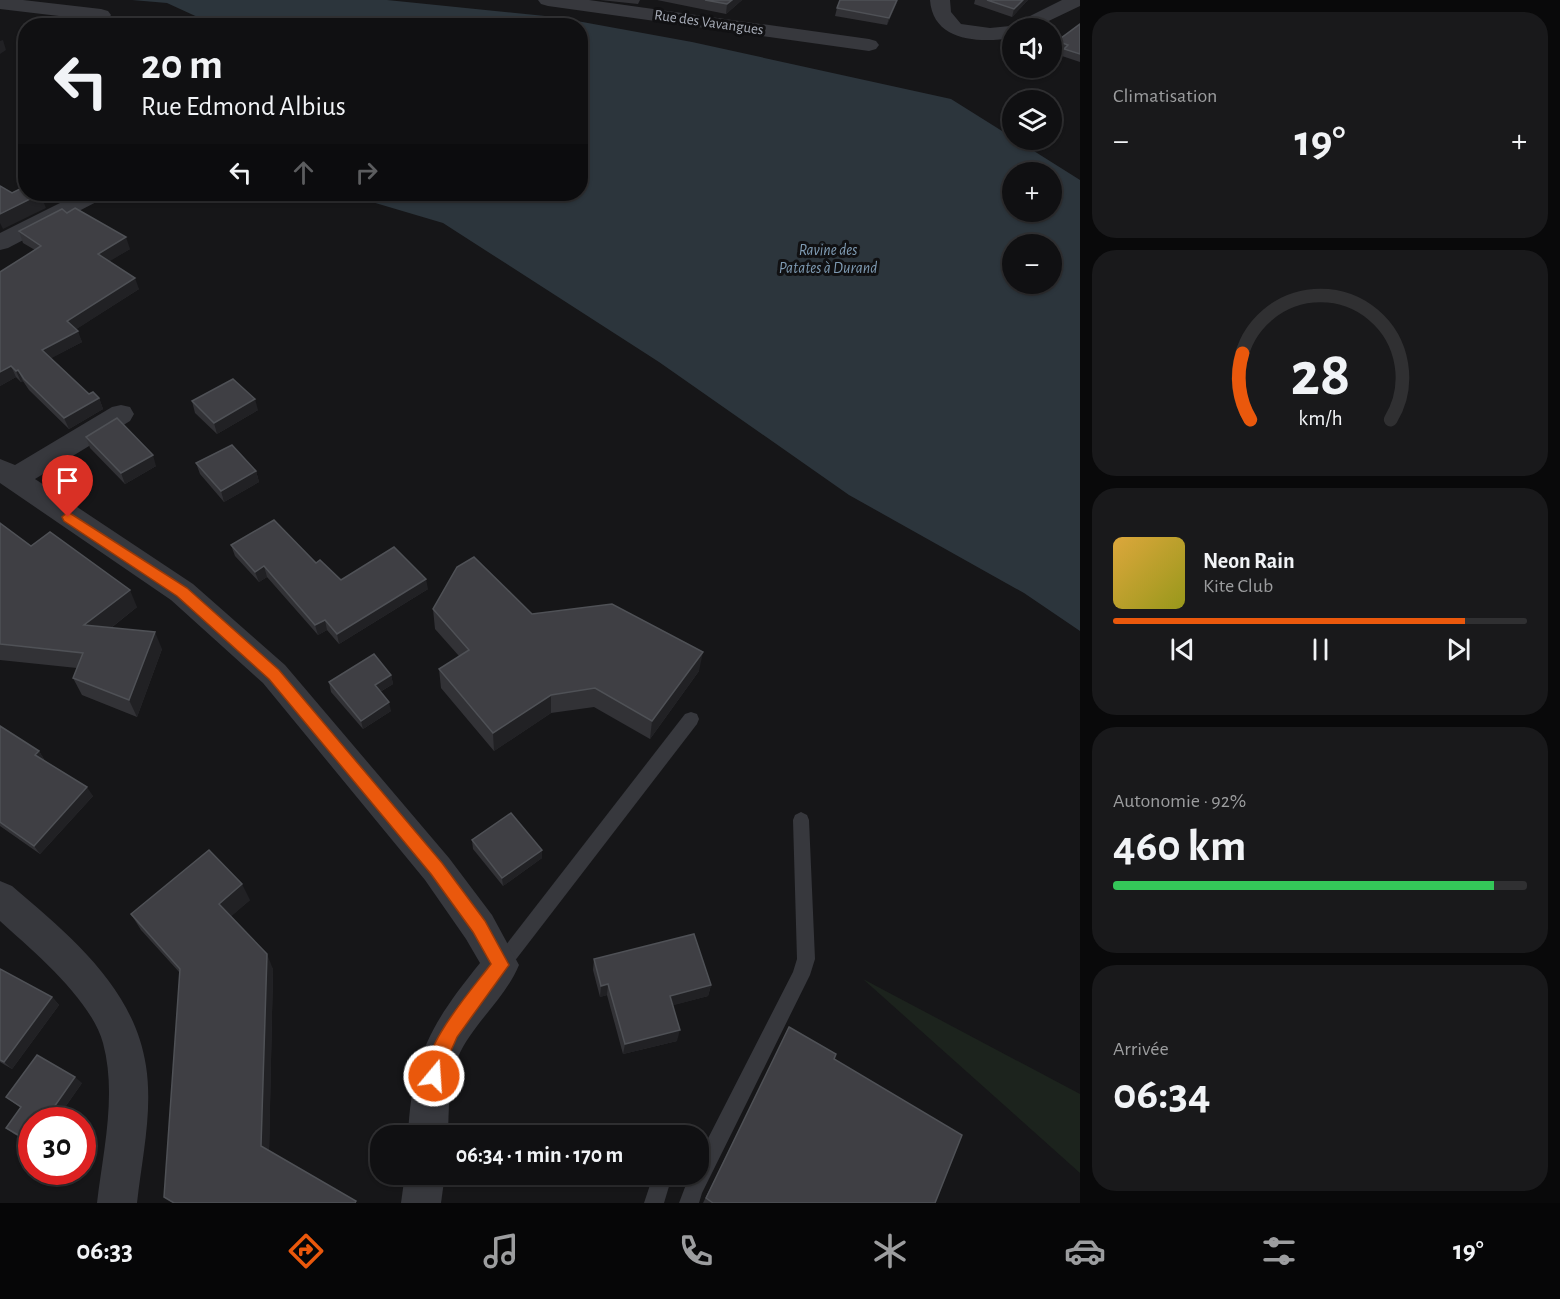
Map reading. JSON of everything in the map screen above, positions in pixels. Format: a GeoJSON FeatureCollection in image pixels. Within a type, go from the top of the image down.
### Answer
{"type":"FeatureCollection","features":[{"type":"Feature","properties":{"kind":"street","name":"Rue des Vavangues"},"geometry":{"type":"LineString","coordinates":[[548,0],[869,45]]}},
{"type":"Feature","properties":{"kind":"street"},"geometry":{"type":"LineString","coordinates":[[940,0],[939,8],[944,21],[963,31],[988,36],[1002,34]]}},
{"type":"Feature","properties":{"kind":"street"},"geometry":{"type":"LineString","coordinates":[[1040,18],[1077,0]]}},
{"type":"Feature","properties":{"kind":"street"},"geometry":{"type":"LineString","coordinates":[[0,3],[101,15]]}},
{"type":"Feature","properties":{"kind":"street"},"geometry":{"type":"LineString","coordinates":[[0,243],[81,201]]}},
{"type":"Feature","properties":{"kind":"street"},"geometry":{"type":"LineString","coordinates":[[121,414],[7,474],[182,592],[274,674],[437,869],[479,927],[501,965],[451,1031],[437,1060],[430,1092],[428,1125]]}},
{"type":"Feature","properties":{"kind":"street"},"geometry":{"type":"LineString","coordinates":[[0,898],[69,960],[108,1010],[123,1042],[128,1088],[117,1203]]}},
{"type":"Feature","properties":{"kind":"street"},"geometry":{"type":"LineString","coordinates":[[421,1203],[423,1185]]}},
{"type":"Feature","properties":{"kind":"lane"},"geometry":{"type":"LineString","coordinates":[[501,965],[691,719]]}},
{"type":"Feature","properties":{"kind":"lane"},"geometry":{"type":"LineString","coordinates":[[689,1203],[692,1191],[801,975],[806,959],[801,820]]}},
{"type":"Feature","properties":{"kind":"lane"},"geometry":{"type":"LineString","coordinates":[[654,1203],[659,1185]]}},
{"type":"Feature","properties":{"kind":"shaded area"},"geometry":{"type":"Polygon","coordinates":[[[863,979],[1080,1094],[1080,1173],[863,979]]]}},
{"type":"Feature","properties":{"kind":"water","name":"Ravine des Patates à Durand"},"geometry":{"type":"Polygon","coordinates":[[[132,0],[387,0],[560,18],[200,18],[167,3],[132,0]]]}},
{"type":"Feature","properties":{"kind":"water","name":"Ravine des Patates à Durand"},"geometry":{"type":"Polygon","coordinates":[[[588,23],[692,42],[951,99],[1002,131],[1002,150],[1032,150],[1051,162],[1002,162],[1002,222],[1062,222],[1062,169],[1080,180],[1080,631],[1024,593],[849,495],[659,362],[443,223],[369,201],[588,201],[588,23]]]}},
{"type":"Feature","properties":{"kind":"building"},"geometry":{"type":"Polygon","coordinates":[[[705,0],[732,0],[727,4],[705,0]]]}},
{"type":"Feature","properties":{"kind":"building"},"geometry":{"type":"Polygon","coordinates":[[[840,0],[897,0],[889,18],[837,8],[840,0]]]}},
{"type":"Feature","properties":{"kind":"building"},"geometry":{"type":"Polygon","coordinates":[[[987,0],[1023,0],[1014,9],[987,0]]]}},
{"type":"Feature","properties":{"kind":"building"},"geometry":{"type":"Polygon","coordinates":[[[1080,24],[1080,54],[1064,49],[1068,45],[1062,43],[1062,37],[1080,24]]]}},
{"type":"Feature","properties":{"kind":"building"},"geometry":{"type":"Polygon","coordinates":[[[0,186],[12,193],[18,190],[18,201],[26,201],[0,214],[0,186]]]}},
{"type":"Feature","properties":{"kind":"building"},"geometry":{"type":"Polygon","coordinates":[[[75,208],[126,237],[98,254],[135,278],[67,321],[78,331],[42,350],[89,394],[93,392],[99,398],[64,418],[24,379],[18,370],[16,371],[11,366],[0,372],[0,272],[41,246],[19,231],[62,209],[67,213],[75,208]]]}},
{"type":"Feature","properties":{"kind":"building"},"geometry":{"type":"Polygon","coordinates":[[[233,379],[255,399],[214,423],[192,401],[233,379]]]}},
{"type":"Feature","properties":{"kind":"building"},"geometry":{"type":"Polygon","coordinates":[[[117,418],[153,455],[121,473],[86,437],[117,418]]]}},
{"type":"Feature","properties":{"kind":"building"},"geometry":{"type":"Polygon","coordinates":[[[232,445],[256,471],[221,491],[196,463],[232,445]]]}},
{"type":"Feature","properties":{"kind":"building"},"geometry":{"type":"Polygon","coordinates":[[[274,520],[316,563],[320,560],[341,580],[394,547],[426,579],[337,634],[325,620],[315,625],[264,566],[255,572],[231,545],[274,520]]]}},
{"type":"Feature","properties":{"kind":"building"},"geometry":{"type":"Polygon","coordinates":[[[0,523],[31,546],[50,532],[130,590],[84,625],[155,632],[129,700],[73,678],[83,653],[0,644],[0,523]]]}},
{"type":"Feature","properties":{"kind":"building"},"geometry":{"type":"Polygon","coordinates":[[[474,557],[532,614],[612,604],[703,652],[652,721],[595,688],[551,695],[493,733],[439,669],[469,650],[433,609],[457,567],[474,557]]]}},
{"type":"Feature","properties":{"kind":"building"},"geometry":{"type":"Polygon","coordinates":[[[374,654],[391,675],[375,685],[389,702],[361,721],[329,682],[374,654]]]}},
{"type":"Feature","properties":{"kind":"building"},"geometry":{"type":"Polygon","coordinates":[[[0,726],[39,751],[35,755],[87,787],[34,846],[0,822],[0,726]]]}},
{"type":"Feature","properties":{"kind":"building"},"geometry":{"type":"Polygon","coordinates":[[[511,813],[542,850],[502,878],[472,840],[511,813]]]}},
{"type":"Feature","properties":{"kind":"building"},"geometry":{"type":"Polygon","coordinates":[[[209,850],[242,884],[219,904],[267,954],[261,1146],[356,1201],[355,1203],[174,1203],[164,1197],[180,969],[131,914],[209,850]]]}},
{"type":"Feature","properties":{"kind":"building"},"geometry":{"type":"Polygon","coordinates":[[[694,934],[711,985],[670,996],[680,1030],[625,1044],[608,984],[601,986],[594,959],[694,934]]]}},
{"type":"Feature","properties":{"kind":"building"},"geometry":{"type":"Polygon","coordinates":[[[0,969],[52,997],[4,1062],[0,1060],[0,969]]]}},
{"type":"Feature","properties":{"kind":"building"},"geometry":{"type":"Polygon","coordinates":[[[789,1027],[836,1054],[834,1059],[962,1135],[935,1203],[713,1203],[706,1198],[789,1027]]]}},
{"type":"Feature","properties":{"kind":"building"},"geometry":{"type":"Polygon","coordinates":[[[37,1055],[75,1077],[54,1107],[21,1107],[6,1097],[37,1055]]]}},
{"type":"Feature","properties":{"kind":"building"},"geometry":{"type":"Polygon","coordinates":[[[18,1111],[18,1135],[6,1128],[18,1111]]]}},
{"type":"Feature","properties":{"kind":"route"},"geometry":{"type":"LineString","coordinates":[[68,517],[182,592],[274,674],[437,869],[479,927],[501,965],[451,1031],[437,1060],[434,1076]]}}]}
